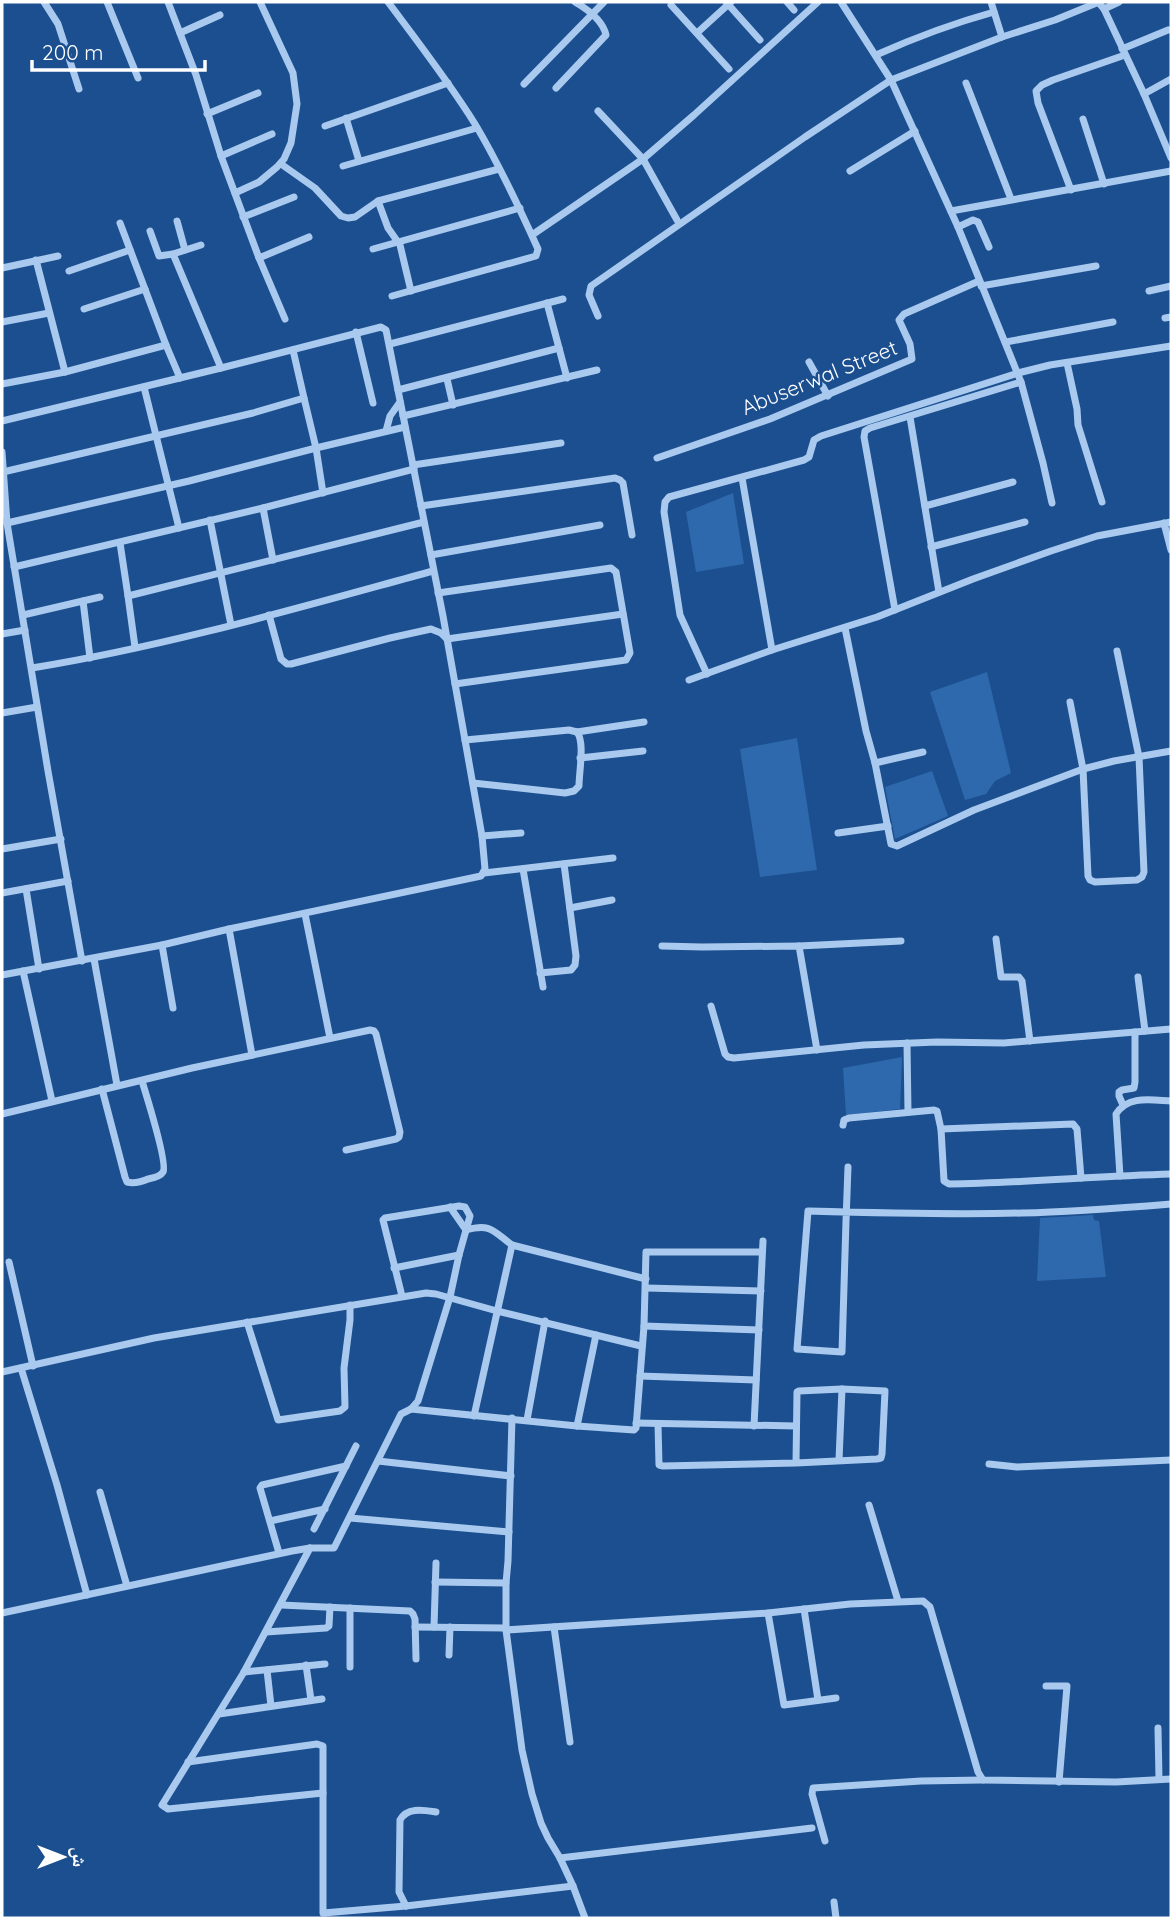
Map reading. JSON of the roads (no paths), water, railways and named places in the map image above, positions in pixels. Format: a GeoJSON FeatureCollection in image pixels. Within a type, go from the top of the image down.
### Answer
{"type":"FeatureCollection","features":[{"type":"Feature","properties":{"kind":"street"},"geometry":{"type":"LineString","coordinates":[[44,2],[58,24],[79,89]]}},
{"type":"Feature","properties":{"kind":"street"},"geometry":{"type":"LineString","coordinates":[[107,2],[138,78]]}},
{"type":"Feature","properties":{"kind":"street"},"geometry":{"type":"LineString","coordinates":[[168,2],[196,75],[243,217],[285,319]]}},
{"type":"Feature","properties":{"kind":"street"},"geometry":{"type":"LineString","coordinates":[[235,193],[259,182],[281,164],[291,143],[297,104],[297,89],[289,61],[260,2]]}},
{"type":"Feature","properties":{"kind":"street"},"geometry":{"type":"LineString","coordinates":[[388,2],[448,83],[477,128],[520,208],[538,249],[536,256],[392,296]]}},
{"type":"Feature","properties":{"kind":"street"},"geometry":{"type":"LineString","coordinates":[[556,88],[605,37],[605,29],[575,2]]}},
{"type":"Feature","properties":{"kind":"street"},"geometry":{"type":"LineString","coordinates":[[524,84],[604,2]]}},
{"type":"Feature","properties":{"kind":"street"},"geometry":{"type":"LineString","coordinates":[[787,2],[794,10]]}},
{"type":"Feature","properties":{"kind":"street"},"geometry":{"type":"LineString","coordinates":[[532,235],[643,159],[818,2]]}},
{"type":"Feature","properties":{"kind":"street"},"geometry":{"type":"LineString","coordinates":[[841,2],[891,80],[958,227],[1018,373],[1044,463],[1052,503]]}},
{"type":"Feature","properties":{"kind":"street"},"geometry":{"type":"LineString","coordinates":[[991,2],[1002,37]]}},
{"type":"Feature","properties":{"kind":"street"},"geometry":{"type":"LineString","coordinates":[[597,316],[589,295],[591,286],[891,80],[1002,37],[1100,4],[1119,2]]}},
{"type":"Feature","properties":{"kind":"street"},"geometry":{"type":"LineString","coordinates":[[697,33],[729,3],[760,40]]}},
{"type":"Feature","properties":{"kind":"street"},"geometry":{"type":"LineString","coordinates":[[1100,4],[1144,94],[1171,158]]}},
{"type":"Feature","properties":{"kind":"street"},"geometry":{"type":"LineString","coordinates":[[671,5],[729,69]]}},
{"type":"Feature","properties":{"kind":"street"},"geometry":{"type":"LineString","coordinates":[[876,55],[913,39],[994,12]]}},
{"type":"Feature","properties":{"kind":"street"},"geometry":{"type":"LineString","coordinates":[[180,33],[220,15]]}},
{"type":"Feature","properties":{"kind":"street"},"geometry":{"type":"LineString","coordinates":[[1071,190],[1038,103],[1036,91],[1042,85],[1123,52],[1168,30]]}},
{"type":"Feature","properties":{"kind":"street"},"geometry":{"type":"LineString","coordinates":[[1144,94],[1171,79]]}},
{"type":"Feature","properties":{"kind":"street"},"geometry":{"type":"LineString","coordinates":[[325,126],[448,83]]}},
{"type":"Feature","properties":{"kind":"street"},"geometry":{"type":"LineString","coordinates":[[966,83],[1011,200]]}},
{"type":"Feature","properties":{"kind":"street"},"geometry":{"type":"LineString","coordinates":[[207,114],[258,93]]}},
{"type":"Feature","properties":{"kind":"street"},"geometry":{"type":"LineString","coordinates":[[598,111],[643,159],[677,220]]}},
{"type":"Feature","properties":{"kind":"street"},"geometry":{"type":"LineString","coordinates":[[346,118],[359,161]]}},
{"type":"Feature","properties":{"kind":"street"},"geometry":{"type":"LineString","coordinates":[[1083,120],[1104,184]]}},
{"type":"Feature","properties":{"kind":"street"},"geometry":{"type":"LineString","coordinates":[[343,166],[477,128]]}},
{"type":"Feature","properties":{"kind":"street"},"geometry":{"type":"LineString","coordinates":[[850,171],[915,131]]}},
{"type":"Feature","properties":{"kind":"street"},"geometry":{"type":"LineString","coordinates":[[221,156],[272,134]]}},
{"type":"Feature","properties":{"kind":"street"},"geometry":{"type":"LineString","coordinates":[[281,164],[315,188],[335,212],[344,218],[359,216],[379,201],[499,169]]}},
{"type":"Feature","properties":{"kind":"street"},"geometry":{"type":"LineString","coordinates":[[951,211],[1171,171]]}},
{"type":"Feature","properties":{"kind":"street"},"geometry":{"type":"LineString","coordinates":[[243,217],[294,197]]}},
{"type":"Feature","properties":{"kind":"street"},"geometry":{"type":"LineString","coordinates":[[379,201],[388,228],[399,242],[411,291]]}},
{"type":"Feature","properties":{"kind":"street"},"geometry":{"type":"LineString","coordinates":[[373,249],[520,208]]}},
{"type":"Feature","properties":{"kind":"street"},"geometry":{"type":"LineString","coordinates":[[958,227],[973,220],[978,222],[989,247]]}},
{"type":"Feature","properties":{"kind":"street"},"geometry":{"type":"LineString","coordinates":[[177,221],[185,250]]}},
{"type":"Feature","properties":{"kind":"street"},"geometry":{"type":"LineString","coordinates":[[120,223],[180,378]]}},
{"type":"Feature","properties":{"kind":"street"},"geometry":{"type":"LineString","coordinates":[[150,231],[159,256],[201,245]]}},
{"type":"Feature","properties":{"kind":"street"},"geometry":{"type":"LineString","coordinates":[[259,258],[309,237]]}},
{"type":"Feature","properties":{"kind":"street"},"geometry":{"type":"LineString","coordinates":[[69,271],[130,250]]}},
{"type":"Feature","properties":{"kind":"street"},"geometry":{"type":"LineString","coordinates":[[173,254],[221,368]]}},
{"type":"Feature","properties":{"kind":"street"},"geometry":{"type":"LineString","coordinates":[[2,268],[58,256]]}},
{"type":"Feature","properties":{"kind":"street"},"geometry":{"type":"LineString","coordinates":[[36,260],[65,372]]}},
{"type":"Feature","properties":{"kind":"street"},"geometry":{"type":"LineString","coordinates":[[980,283],[1097,266]]}},
{"type":"Feature","properties":{"kind":"street","name":"Abuserwal Street"},"geometry":{"type":"LineString","coordinates":[[657,458],[770,419],[912,359],[910,344],[899,320],[904,314],[980,283]]}},
{"type":"Feature","properties":{"kind":"street"},"geometry":{"type":"LineString","coordinates":[[1149,291],[1171,286]]}},
{"type":"Feature","properties":{"kind":"street"},"geometry":{"type":"LineString","coordinates":[[84,309],[145,289]]}},
{"type":"Feature","properties":{"kind":"street"},"geometry":{"type":"LineString","coordinates":[[390,344],[563,299]]}},
{"type":"Feature","properties":{"kind":"street"},"geometry":{"type":"LineString","coordinates":[[547,303],[568,378]]}},
{"type":"Feature","properties":{"kind":"street"},"geometry":{"type":"LineString","coordinates":[[2,322],[49,313]]}},
{"type":"Feature","properties":{"kind":"street"},"geometry":{"type":"LineString","coordinates":[[1006,342],[1113,322]]}},
{"type":"Feature","properties":{"kind":"street"},"geometry":{"type":"LineString","coordinates":[[2,421],[356,332],[384,328],[390,344],[447,639],[482,836],[484,873]]}},
{"type":"Feature","properties":{"kind":"street"},"geometry":{"type":"LineString","coordinates":[[356,332],[373,403]]}},
{"type":"Feature","properties":{"kind":"street"},"geometry":{"type":"LineString","coordinates":[[2,384],[65,372],[166,345]]}},
{"type":"Feature","properties":{"kind":"street"},"geometry":{"type":"LineString","coordinates":[[706,674],[680,615],[664,506],[670,497],[809,457],[814,440],[821,436],[1018,373],[1050,365],[1171,346]]}},
{"type":"Feature","properties":{"kind":"street"},"geometry":{"type":"LineString","coordinates":[[398,390],[559,348]]}},
{"type":"Feature","properties":{"kind":"street"},"geometry":{"type":"LineString","coordinates":[[293,350],[316,447],[323,493]]}},
{"type":"Feature","properties":{"kind":"street"},"geometry":{"type":"LineString","coordinates":[[809,362],[828,396]]}},
{"type":"Feature","properties":{"kind":"street"},"geometry":{"type":"LineString","coordinates":[[1067,363],[1079,428],[1102,502]]}},
{"type":"Feature","properties":{"kind":"street"},"geometry":{"type":"LineString","coordinates":[[403,416],[597,370]]}},
{"type":"Feature","properties":{"kind":"street"},"geometry":{"type":"LineString","coordinates":[[447,379],[453,405]]}},
{"type":"Feature","properties":{"kind":"street"},"geometry":{"type":"LineString","coordinates":[[895,610],[865,431],[1021,382]]}},
{"type":"Feature","properties":{"kind":"street"},"geometry":{"type":"LineString","coordinates":[[144,387],[178,528]]}},
{"type":"Feature","properties":{"kind":"street"},"geometry":{"type":"LineString","coordinates":[[3,471],[253,413],[304,398]]}},
{"type":"Feature","properties":{"kind":"street"},"geometry":{"type":"LineString","coordinates":[[386,431],[390,416],[400,402]]}},
{"type":"Feature","properties":{"kind":"street"},"geometry":{"type":"LineString","coordinates":[[910,417],[939,592]]}},
{"type":"Feature","properties":{"kind":"street"},"geometry":{"type":"LineString","coordinates":[[6,523],[405,427]]}},
{"type":"Feature","properties":{"kind":"street"},"geometry":{"type":"LineString","coordinates":[[13,567],[263,508],[414,467],[561,443]]}},
{"type":"Feature","properties":{"kind":"street"},"geometry":{"type":"LineString","coordinates":[[2,452],[3,504],[82,961]]}},
{"type":"Feature","properties":{"kind":"street"},"geometry":{"type":"LineString","coordinates":[[422,506],[615,478],[622,483],[632,535]]}},
{"type":"Feature","properties":{"kind":"street"},"geometry":{"type":"LineString","coordinates":[[742,478],[772,650]]}},
{"type":"Feature","properties":{"kind":"street"},"geometry":{"type":"LineString","coordinates":[[925,506],[1013,482]]}},
{"type":"Feature","properties":{"kind":"street"},"geometry":{"type":"LineString","coordinates":[[263,508],[273,560]]}},
{"type":"Feature","properties":{"kind":"street"},"geometry":{"type":"LineString","coordinates":[[210,520],[231,625]]}},
{"type":"Feature","properties":{"kind":"street"},"geometry":{"type":"LineString","coordinates":[[128,596],[424,522]]}},
{"type":"Feature","properties":{"kind":"street"},"geometry":{"type":"LineString","coordinates":[[931,547],[1025,522]]}},
{"type":"Feature","properties":{"kind":"street"},"geometry":{"type":"LineString","coordinates":[[689,680],[772,650],[845,628],[1029,558],[1097,536],[1168,523],[1171,550]]}},
{"type":"Feature","properties":{"kind":"street"},"geometry":{"type":"LineString","coordinates":[[431,555],[600,525]]}},
{"type":"Feature","properties":{"kind":"street"},"geometry":{"type":"LineString","coordinates":[[120,543],[135,647]]}},
{"type":"Feature","properties":{"kind":"street"},"geometry":{"type":"LineString","coordinates":[[438,593],[611,568],[616,572],[630,653],[625,660],[455,684]]}},
{"type":"Feature","properties":{"kind":"street"},"geometry":{"type":"LineString","coordinates":[[32,668],[90,658],[231,625],[433,570]]}},
{"type":"Feature","properties":{"kind":"street"},"geometry":{"type":"LineString","coordinates":[[23,615],[100,597]]}},
{"type":"Feature","properties":{"kind":"street"},"geometry":{"type":"LineString","coordinates":[[83,601],[90,658]]}},
{"type":"Feature","properties":{"kind":"street"},"geometry":{"type":"LineString","coordinates":[[447,639],[623,614]]}},
{"type":"Feature","properties":{"kind":"street"},"geometry":{"type":"LineString","coordinates":[[270,615],[281,659],[287,664],[431,629],[447,639]]}},
{"type":"Feature","properties":{"kind":"street"},"geometry":{"type":"LineString","coordinates":[[845,628],[891,844],[897,846],[974,810],[1083,769],[1171,751]]}},
{"type":"Feature","properties":{"kind":"street"},"geometry":{"type":"LineString","coordinates":[[2,634],[25,630]]}},
{"type":"Feature","properties":{"kind":"street"},"geometry":{"type":"LineString","coordinates":[[1070,702],[1083,769],[1088,876],[1095,882],[1137,880],[1144,872],[1139,757],[1117,650]]}},
{"type":"Feature","properties":{"kind":"street"},"geometry":{"type":"LineString","coordinates":[[2,713],[37,706]]}},
{"type":"Feature","properties":{"kind":"street"},"geometry":{"type":"LineString","coordinates":[[465,740],[569,730],[576,732],[644,722]]}},
{"type":"Feature","properties":{"kind":"street"},"geometry":{"type":"LineString","coordinates":[[473,783],[565,793],[574,791],[579,786],[581,737],[576,732]]}},
{"type":"Feature","properties":{"kind":"street"},"geometry":{"type":"LineString","coordinates":[[580,758],[643,751]]}},
{"type":"Feature","properties":{"kind":"street"},"geometry":{"type":"LineString","coordinates":[[875,763],[923,752]]}},
{"type":"Feature","properties":{"kind":"street"},"geometry":{"type":"LineString","coordinates":[[838,833],[888,826]]}},
{"type":"Feature","properties":{"kind":"street"},"geometry":{"type":"LineString","coordinates":[[482,836],[520,834]]}},
{"type":"Feature","properties":{"kind":"street"},"geometry":{"type":"LineString","coordinates":[[2,849],[61,839]]}},
{"type":"Feature","properties":{"kind":"street"},"geometry":{"type":"LineString","coordinates":[[2,975],[162,945],[481,876],[484,873],[613,858]]}},
{"type":"Feature","properties":{"kind":"street"},"geometry":{"type":"LineString","coordinates":[[540,973],[571,970],[575,965],[564,864]]}},
{"type":"Feature","properties":{"kind":"street"},"geometry":{"type":"LineString","coordinates":[[523,869],[543,988]]}},
{"type":"Feature","properties":{"kind":"street"},"geometry":{"type":"LineString","coordinates":[[2,893],[68,881]]}},
{"type":"Feature","properties":{"kind":"street"},"geometry":{"type":"LineString","coordinates":[[26,889],[39,969]]}},
{"type":"Feature","properties":{"kind":"street"},"geometry":{"type":"LineString","coordinates":[[570,908],[612,900]]}},
{"type":"Feature","properties":{"kind":"street"},"geometry":{"type":"LineString","coordinates":[[305,914],[330,1038]]}},
{"type":"Feature","properties":{"kind":"street"},"geometry":{"type":"LineString","coordinates":[[229,929],[252,1055]]}},
{"type":"Feature","properties":{"kind":"street"},"geometry":{"type":"LineString","coordinates":[[996,939],[1001,977],[1018,977],[1022,981],[1030,1041]]}},
{"type":"Feature","properties":{"kind":"street"},"geometry":{"type":"LineString","coordinates":[[662,946],[799,946],[901,940]]}},
{"type":"Feature","properties":{"kind":"street"},"geometry":{"type":"LineString","coordinates":[[162,945],[173,1008]]}},
{"type":"Feature","properties":{"kind":"street"},"geometry":{"type":"LineString","coordinates":[[799,946],[817,1050]]}},
{"type":"Feature","properties":{"kind":"street"},"geometry":{"type":"LineString","coordinates":[[94,959],[117,1085]]}},
{"type":"Feature","properties":{"kind":"street"},"geometry":{"type":"LineString","coordinates":[[23,971],[52,1101]]}},
{"type":"Feature","properties":{"kind":"street"},"geometry":{"type":"LineString","coordinates":[[1138,976],[1145,1031]]}},
{"type":"Feature","properties":{"kind":"street"},"geometry":{"type":"LineString","coordinates":[[711,1006],[720,1043],[728,1057],[864,1045],[1004,1043],[1171,1029]]}},
{"type":"Feature","properties":{"kind":"street"},"geometry":{"type":"LineString","coordinates":[[2,1114],[117,1085],[365,1030],[374,1031],[400,1132],[399,1137],[346,1150]]}},
{"type":"Feature","properties":{"kind":"street"},"geometry":{"type":"LineString","coordinates":[[1123,1105],[1119,1092],[1134,1088],[1135,1082],[1135,1032]]}},
{"type":"Feature","properties":{"kind":"street"},"geometry":{"type":"LineString","coordinates":[[906,1044],[908,1112]]}},
{"type":"Feature","properties":{"kind":"street"},"geometry":{"type":"LineString","coordinates":[[102,1089],[125,1177],[127,1182],[135,1183],[157,1177],[165,1169],[142,1080]]}},
{"type":"Feature","properties":{"kind":"street"},"geometry":{"type":"LineString","coordinates":[[1120,1176],[1116,1114],[1123,1105],[1136,1100],[1171,1101]]}},
{"type":"Feature","properties":{"kind":"street"},"geometry":{"type":"LineString","coordinates":[[843,1125],[844,1120],[849,1118],[937,1111],[946,1184],[1010,1184],[1171,1174]]}},
{"type":"Feature","properties":{"kind":"street"},"geometry":{"type":"LineString","coordinates":[[941,1129],[1073,1124],[1077,1129],[1081,1178]]}},
{"type":"Feature","properties":{"kind":"street"},"geometry":{"type":"LineString","coordinates":[[848,1167],[846,1212],[842,1352],[797,1349],[808,1211],[846,1212],[923,1214],[1024,1213],[1171,1204]]}},
{"type":"Feature","properties":{"kind":"street"},"geometry":{"type":"LineString","coordinates":[[402,1296],[383,1223],[385,1218],[465,1207],[470,1216],[450,1297],[418,1401],[411,1409]]}},
{"type":"Feature","properties":{"kind":"street"},"geometry":{"type":"LineString","coordinates":[[450,1208],[466,1230]]}},
{"type":"Feature","properties":{"kind":"street"},"geometry":{"type":"LineString","coordinates":[[466,1230],[479,1226],[488,1227],[512,1245],[646,1279]]}},
{"type":"Feature","properties":{"kind":"street"},"geometry":{"type":"LineString","coordinates":[[754,1426],[763,1241]]}},
{"type":"Feature","properties":{"kind":"street"},"geometry":{"type":"LineString","coordinates":[[474,1416],[512,1245]]}},
{"type":"Feature","properties":{"kind":"street"},"geometry":{"type":"LineString","coordinates":[[2,1613],[279,1553],[310,1548],[334,1548],[401,1414],[406,1410],[577,1426],[631,1430],[636,1428],[644,1326],[646,1252],[762,1252]]}},
{"type":"Feature","properties":{"kind":"street"},"geometry":{"type":"LineString","coordinates":[[394,1268],[459,1255]]}},
{"type":"Feature","properties":{"kind":"street"},"geometry":{"type":"LineString","coordinates":[[9,1262],[33,1366]]}},
{"type":"Feature","properties":{"kind":"street"},"geometry":{"type":"LineString","coordinates":[[646,1288],[761,1291]]}},
{"type":"Feature","properties":{"kind":"street"},"geometry":{"type":"LineString","coordinates":[[2,1372],[154,1338],[432,1293],[641,1346]]}},
{"type":"Feature","properties":{"kind":"street"},"geometry":{"type":"LineString","coordinates":[[247,1322],[278,1420],[340,1411],[345,1407],[344,1368],[350,1305]]}},
{"type":"Feature","properties":{"kind":"street"},"geometry":{"type":"LineString","coordinates":[[527,1420],[545,1321]]}},
{"type":"Feature","properties":{"kind":"street"},"geometry":{"type":"LineString","coordinates":[[644,1326],[759,1331]]}},
{"type":"Feature","properties":{"kind":"street"},"geometry":{"type":"LineString","coordinates":[[577,1426],[596,1335]]}},
{"type":"Feature","properties":{"kind":"street"},"geometry":{"type":"LineString","coordinates":[[21,1368],[87,1595]]}},
{"type":"Feature","properties":{"kind":"street"},"geometry":{"type":"LineString","coordinates":[[640,1376],[756,1380]]}},
{"type":"Feature","properties":{"kind":"street"},"geometry":{"type":"LineString","coordinates":[[658,1424],[659,1465],[796,1463],[877,1459],[881,1458],[882,1454],[885,1391],[842,1389],[797,1392],[796,1463]]}},
{"type":"Feature","properties":{"kind":"street"},"geometry":{"type":"LineString","coordinates":[[839,1460],[842,1389]]}},
{"type":"Feature","properties":{"kind":"street"},"geometry":{"type":"LineString","coordinates":[[512,1418],[506,1629],[522,1750],[532,1794],[548,1838],[560,1857],[584,1918]]}},
{"type":"Feature","properties":{"kind":"street"},"geometry":{"type":"LineString","coordinates":[[636,1423],[796,1426]]}},
{"type":"Feature","properties":{"kind":"street"},"geometry":{"type":"LineString","coordinates":[[314,1529],[356,1447]]}},
{"type":"Feature","properties":{"kind":"street"},"geometry":{"type":"LineString","coordinates":[[989,1464],[1017,1467],[1171,1460]]}},
{"type":"Feature","properties":{"kind":"street"},"geometry":{"type":"LineString","coordinates":[[378,1461],[511,1476]]}},
{"type":"Feature","properties":{"kind":"street"},"geometry":{"type":"LineString","coordinates":[[279,1553],[260,1488],[262,1485],[346,1466]]}},
{"type":"Feature","properties":{"kind":"street"},"geometry":{"type":"LineString","coordinates":[[100,1492],[127,1586]]}},
{"type":"Feature","properties":{"kind":"street"},"geometry":{"type":"LineString","coordinates":[[869,1504],[898,1601]]}},
{"type":"Feature","properties":{"kind":"street"},"geometry":{"type":"LineString","coordinates":[[270,1521],[325,1509]]}},
{"type":"Feature","properties":{"kind":"street"},"geometry":{"type":"LineString","coordinates":[[350,1518],[509,1532]]}},
{"type":"Feature","properties":{"kind":"street"},"geometry":{"type":"LineString","coordinates":[[310,1548],[244,1672],[162,1805],[168,1808],[323,1793]]}},
{"type":"Feature","properties":{"kind":"street"},"geometry":{"type":"LineString","coordinates":[[434,1627],[436,1563]]}},
{"type":"Feature","properties":{"kind":"street"},"geometry":{"type":"LineString","coordinates":[[435,1582],[506,1583]]}},
{"type":"Feature","properties":{"kind":"street"},"geometry":{"type":"LineString","coordinates":[[415,1627],[554,1627],[923,1601],[930,1607],[978,1772],[984,1780]]}},
{"type":"Feature","properties":{"kind":"street"},"geometry":{"type":"LineString","coordinates":[[281,1605],[410,1611],[415,1627],[416,1659]]}},
{"type":"Feature","properties":{"kind":"street"},"geometry":{"type":"LineString","coordinates":[[266,1632],[326,1628],[330,1607]]}},
{"type":"Feature","properties":{"kind":"street"},"geometry":{"type":"LineString","coordinates":[[350,1608],[350,1667]]}},
{"type":"Feature","properties":{"kind":"street"},"geometry":{"type":"LineString","coordinates":[[804,1609],[818,1700]]}},
{"type":"Feature","properties":{"kind":"street"},"geometry":{"type":"LineString","coordinates":[[768,1613],[784,1705],[836,1698]]}},
{"type":"Feature","properties":{"kind":"street"},"geometry":{"type":"LineString","coordinates":[[449,1655],[450,1627]]}},
{"type":"Feature","properties":{"kind":"street"},"geometry":{"type":"LineString","coordinates":[[554,1627],[570,1742]]}},
{"type":"Feature","properties":{"kind":"street"},"geometry":{"type":"LineString","coordinates":[[244,1672],[325,1664]]}},
{"type":"Feature","properties":{"kind":"street"},"geometry":{"type":"LineString","coordinates":[[306,1665],[311,1700]]}},
{"type":"Feature","properties":{"kind":"street"},"geometry":{"type":"LineString","coordinates":[[267,1670],[271,1706]]}},
{"type":"Feature","properties":{"kind":"street"},"geometry":{"type":"LineString","coordinates":[[1046,1686],[1067,1686],[1059,1782]]}},
{"type":"Feature","properties":{"kind":"street"},"geometry":{"type":"LineString","coordinates":[[219,1714],[322,1699]]}},
{"type":"Feature","properties":{"kind":"street"},"geometry":{"type":"LineString","coordinates":[[1158,1728],[1159,1779]]}},
{"type":"Feature","properties":{"kind":"street"},"geometry":{"type":"LineString","coordinates":[[188,1762],[321,1744],[324,1749],[323,1913],[573,1886]]}},
{"type":"Feature","properties":{"kind":"street"},"geometry":{"type":"LineString","coordinates":[[825,1841],[812,1794],[813,1788],[817,1787],[954,1780],[1116,1782],[1171,1779]]}},
{"type":"Feature","properties":{"kind":"street"},"geometry":{"type":"LineString","coordinates":[[406,1906],[399,1892],[400,1820],[409,1812],[436,1812]]}},
{"type":"Feature","properties":{"kind":"street"},"geometry":{"type":"LineString","coordinates":[[560,1857],[812,1828]]}},
{"type":"Feature","properties":{"kind":"street"},"geometry":{"type":"LineString","coordinates":[[834,1902],[836,1918]]}}]}
